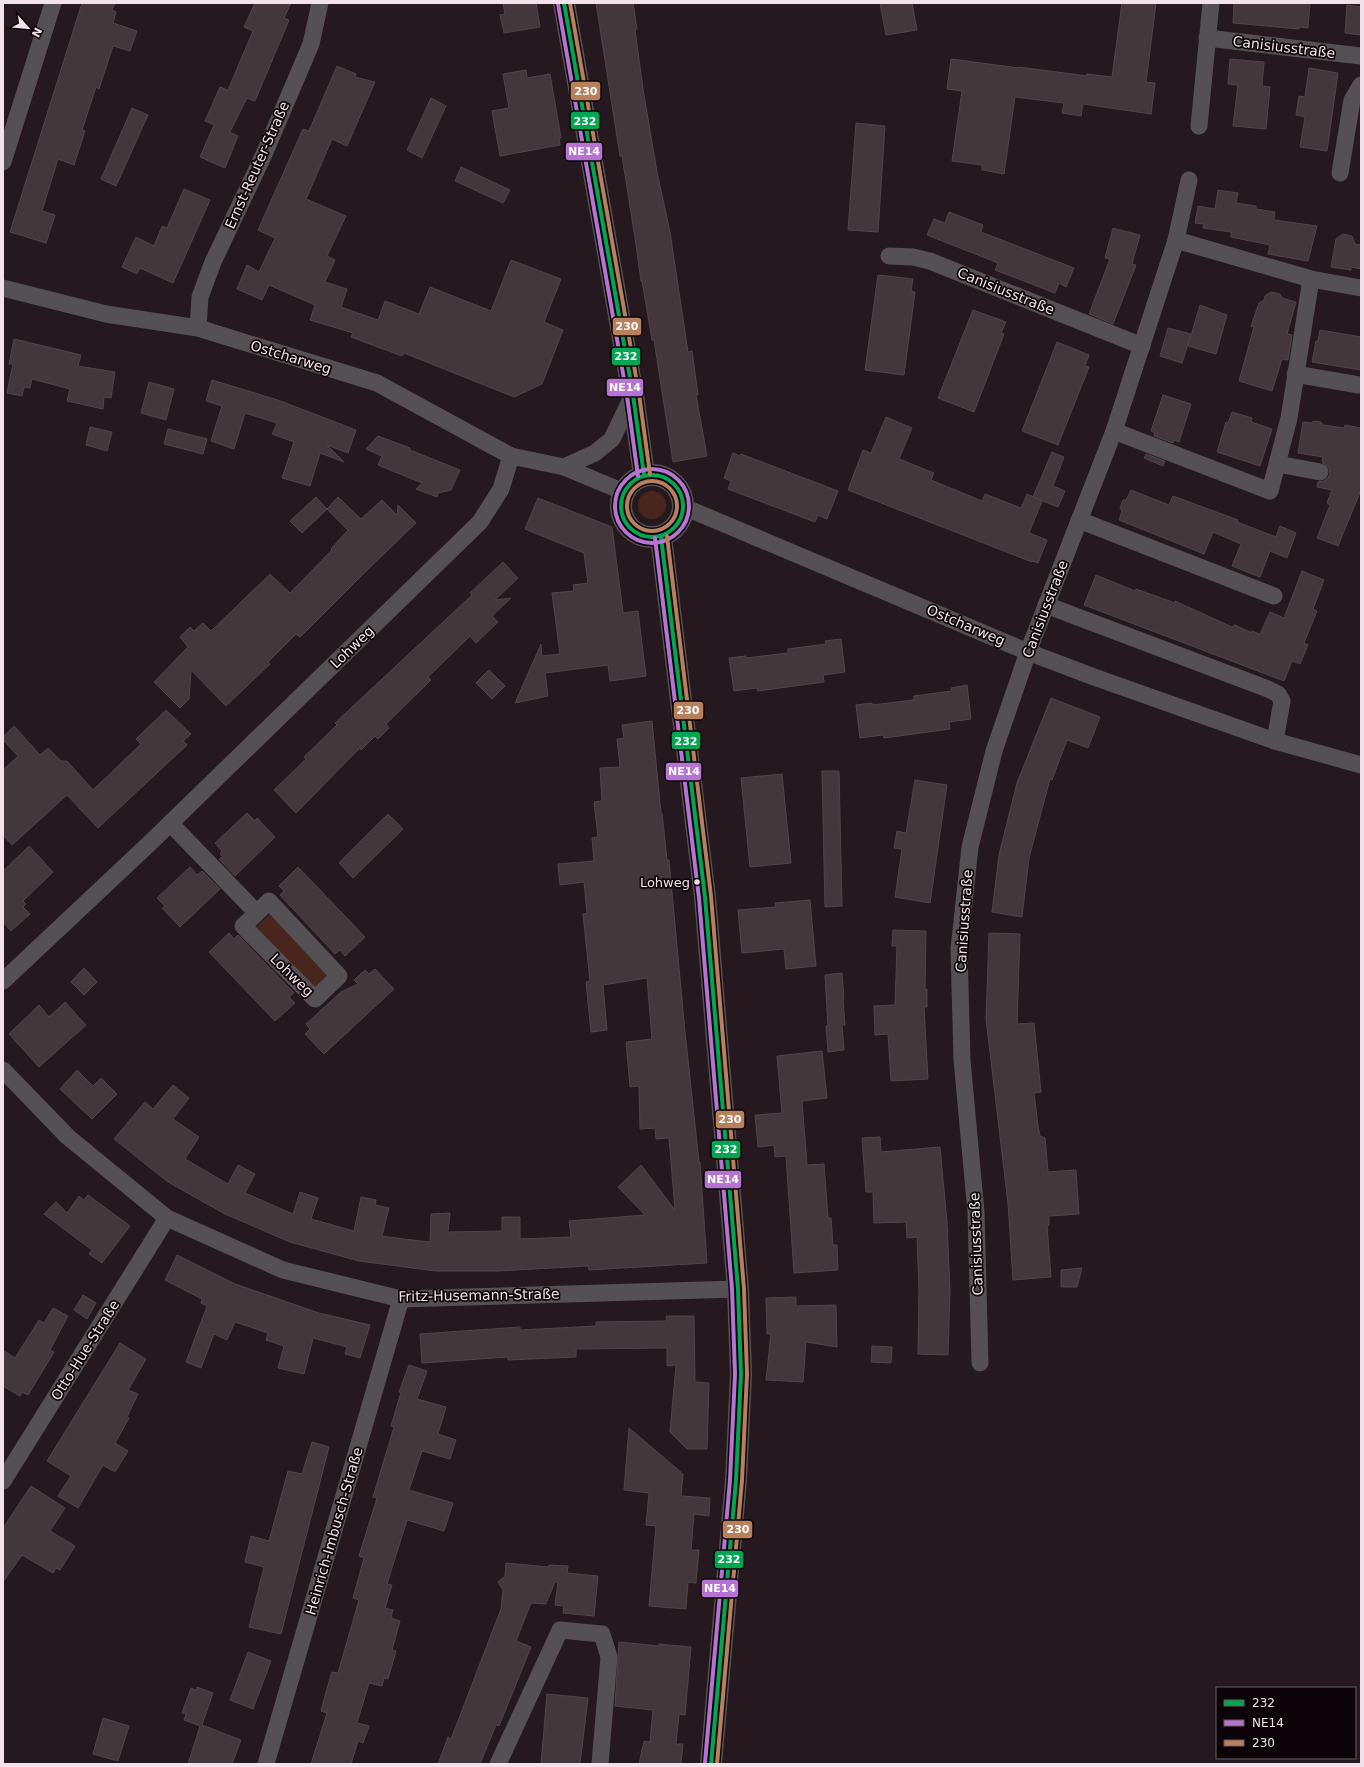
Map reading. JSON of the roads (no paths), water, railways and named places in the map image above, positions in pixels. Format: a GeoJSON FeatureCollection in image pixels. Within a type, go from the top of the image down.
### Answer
{"type":"FeatureCollection","features":[{"type":"Feature","properties":{"kind":"main road"},"geometry":{"type":"LineString","coordinates":[[564,3],[633,395],[644,475]]}},
{"type":"Feature","properties":{"kind":"main road"},"geometry":{"type":"LineString","coordinates":[[654,474],[664,476],[679,488],[683,498],[684,507],[682,515],[674,529],[661,537],[652,538],[642,536],[634,532],[623,518],[621,510],[624,492],[632,481],[644,475],[654,474]]}},
{"type":"Feature","properties":{"kind":"main road"},"geometry":{"type":"LineString","coordinates":[[661,537],[705,897],[738,1289],[741,1374],[736,1480],[711,1764]]}},
{"type":"Feature","properties":{"kind":"street"},"geometry":{"type":"LineString","coordinates":[[3,162],[53,3]]}},
{"type":"Feature","properties":{"kind":"street","name":"Ernst-Reuter-Straße"},"geometry":{"type":"LineString","coordinates":[[198,328],[200,297],[205,283],[213,262],[265,152],[311,44],[320,3]]}},
{"type":"Feature","properties":{"kind":"street"},"geometry":{"type":"LineString","coordinates":[[1199,126],[1210,3]]}},
{"type":"Feature","properties":{"kind":"street","name":"Canisiusstraße"},"geometry":{"type":"LineString","coordinates":[[1207,38],[1361,56]]}},
{"type":"Feature","properties":{"kind":"street"},"geometry":{"type":"LineString","coordinates":[[1340,173],[1352,100],[1361,85]]}},
{"type":"Feature","properties":{"kind":"street","name":"Canisiusstraße"},"geometry":{"type":"LineString","coordinates":[[980,1363],[976,1212],[962,1060],[959,950],[970,847],[994,751],[1028,652],[1114,431],[1176,240],[1189,180]]}},
{"type":"Feature","properties":{"kind":"street"},"geometry":{"type":"LineString","coordinates":[[1176,240],[1311,279],[1361,288]]}},
{"type":"Feature","properties":{"kind":"street","name":"Canisiusstraße"},"geometry":{"type":"LineString","coordinates":[[889,256],[913,257],[930,261],[1142,346]]}},
{"type":"Feature","properties":{"kind":"street"},"geometry":{"type":"LineString","coordinates":[[1114,431],[1270,492],[1289,418],[1311,279]]}},
{"type":"Feature","properties":{"kind":"street","name":"Ostcharweg"},"geometry":{"type":"LineString","coordinates":[[3,288],[106,314],[198,328],[377,383],[511,456],[564,468],[624,492]]}},
{"type":"Feature","properties":{"kind":"street"},"geometry":{"type":"LineString","coordinates":[[1295,374],[1359,385]]}},
{"type":"Feature","properties":{"kind":"street"},"geometry":{"type":"LineString","coordinates":[[564,468],[595,453],[612,439],[633,395]]}},
{"type":"Feature","properties":{"kind":"street","name":"Lohweg"},"geometry":{"type":"LineString","coordinates":[[3,980],[170,822],[480,522],[501,489],[511,456]]}},
{"type":"Feature","properties":{"kind":"street"},"geometry":{"type":"LineString","coordinates":[[1278,464],[1320,472]]}},
{"type":"Feature","properties":{"kind":"street","name":"Ostcharweg"},"geometry":{"type":"LineString","coordinates":[[684,507],[1028,652],[1275,741],[1361,765]]}},
{"type":"Feature","properties":{"kind":"street"},"geometry":{"type":"LineString","coordinates":[[1079,520],[1274,596]]}},
{"type":"Feature","properties":{"kind":"street"},"geometry":{"type":"LineString","coordinates":[[1046,605],[1268,688],[1278,694],[1282,701],[1275,741]]}},
{"type":"Feature","properties":{"kind":"street"},"geometry":{"type":"LineString","coordinates":[[170,822],[257,913]]}},
{"type":"Feature","properties":{"kind":"street","name":"Lohweg"},"geometry":{"type":"LineString","coordinates":[[268,901],[339,976],[316,999],[243,926],[257,913],[268,901]]}},
{"type":"Feature","properties":{"kind":"street","name":"Fritz-Husemann-Straße"},"geometry":{"type":"LineString","coordinates":[[3,1070],[68,1137],[167,1218],[283,1270],[401,1299],[738,1289]]}},
{"type":"Feature","properties":{"kind":"street","name":"Otto-Hue-Straße"},"geometry":{"type":"LineString","coordinates":[[3,1481],[167,1218]]}},
{"type":"Feature","properties":{"kind":"street","name":"Heinrich-Imbusch-Straße"},"geometry":{"type":"LineString","coordinates":[[266,1764],[401,1299]]}},
{"type":"Feature","properties":{"kind":"street"},"geometry":{"type":"LineString","coordinates":[[498,1764],[560,1630],[602,1634],[609,1657],[600,1764]]}},
{"type":"Feature","properties":{"kind":"place","name":"Lohweg"},"geometry":{"type":"Point","coordinates":[697,882]}}]}
